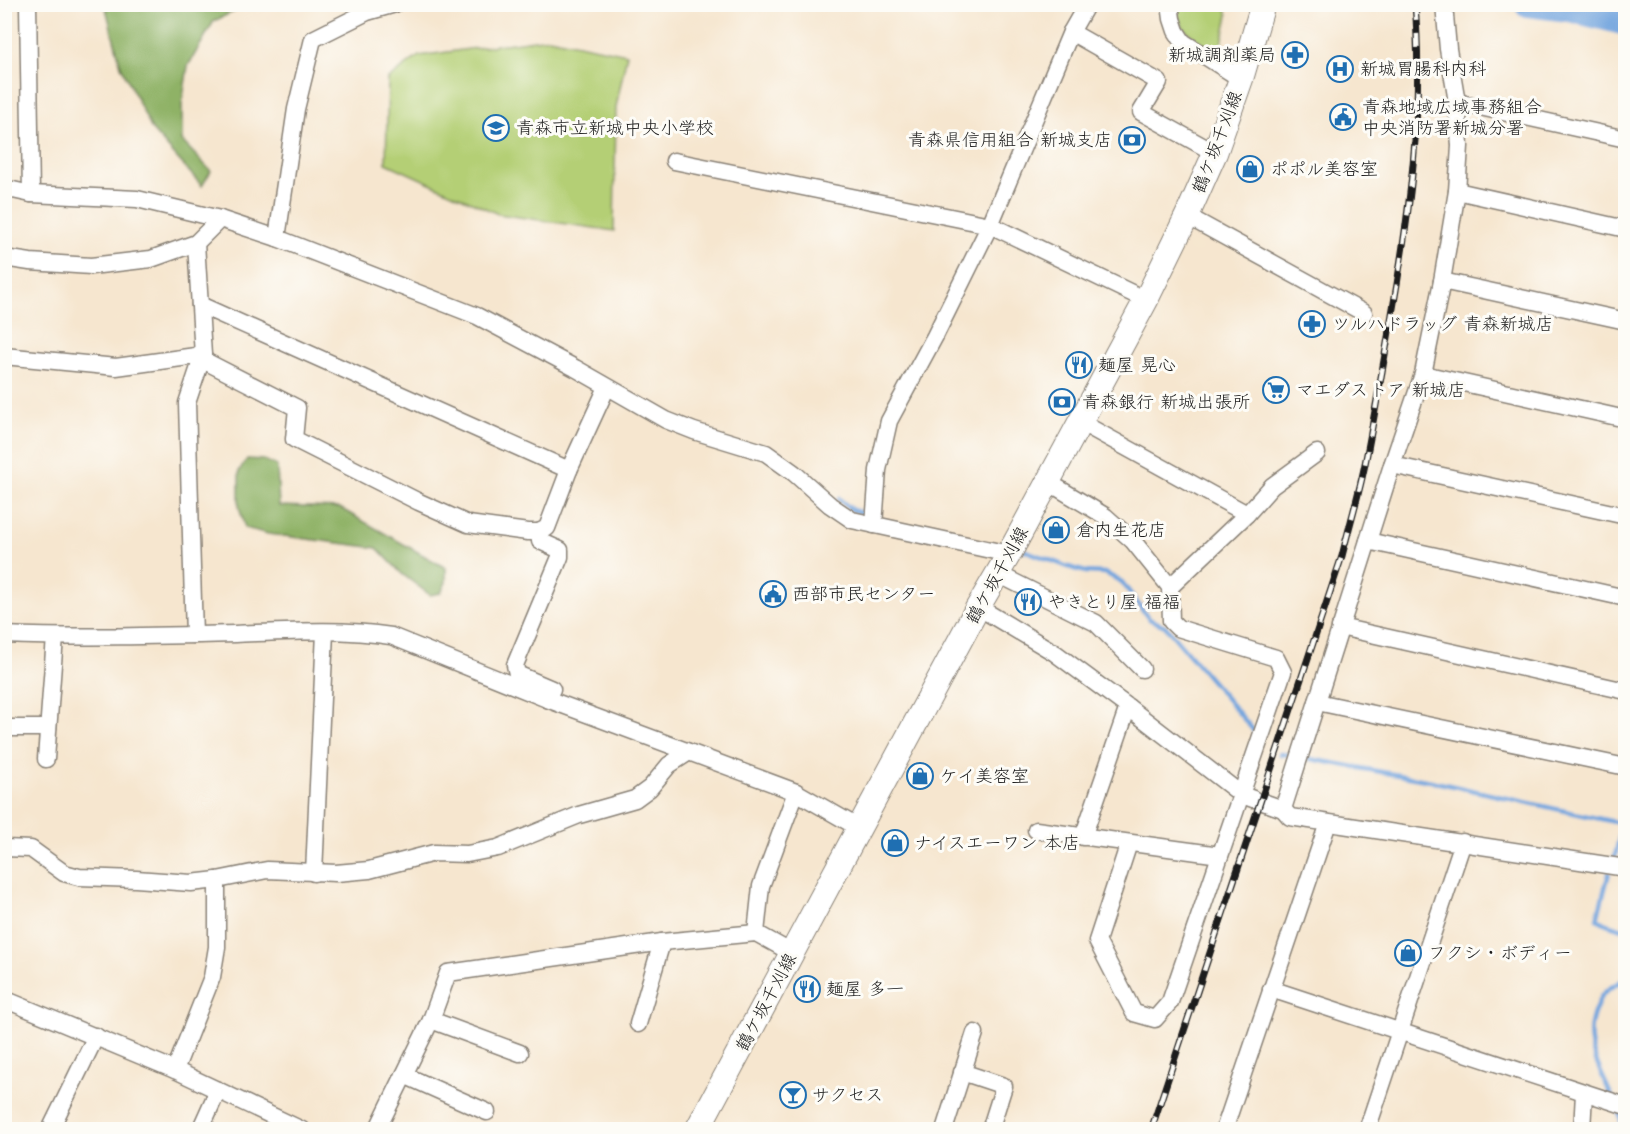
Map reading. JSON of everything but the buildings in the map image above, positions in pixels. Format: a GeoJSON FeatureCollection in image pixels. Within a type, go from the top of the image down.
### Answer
{"type":"FeatureCollection","features":[{"type":"Feature","properties":{"kind":"main road","name":"鶴ケ坂千刈線"},"geometry":{"type":"LineString","coordinates":[[697,1130],[1146,300],[1215,153],[1263,4]]}},
{"type":"Feature","properties":{"kind":"street"},"geometry":{"type":"LineString","coordinates":[[28,4],[31,194]]}},
{"type":"Feature","properties":{"kind":"street"},"geometry":{"type":"LineString","coordinates":[[277,238],[296,109],[313,39],[367,12],[395,4]]}},
{"type":"Feature","properties":{"kind":"street"},"geometry":{"type":"LineString","coordinates":[[874,525],[878,470],[890,421],[990,225],[1071,32],[1087,4]]}},
{"type":"Feature","properties":{"kind":"street"},"geometry":{"type":"LineString","coordinates":[[1170,4],[1174,25],[1183,42],[1240,79]]}},
{"type":"Feature","properties":{"kind":"street"},"geometry":{"type":"LineString","coordinates":[[1283,809],[1423,374],[1442,281],[1457,191],[1460,146],[1457,102],[1448,49],[1444,4]]}},
{"type":"Feature","properties":{"kind":"street"},"geometry":{"type":"LineString","coordinates":[[1071,32],[1159,82],[1141,112],[1215,153]]}},
{"type":"Feature","properties":{"kind":"street"},"geometry":{"type":"LineString","coordinates":[[1457,102],[1626,139]]}},
{"type":"Feature","properties":{"kind":"street"},"geometry":{"type":"LineString","coordinates":[[674,161],[990,225],[1146,300]]}},
{"type":"Feature","properties":{"kind":"street"},"geometry":{"type":"LineString","coordinates":[[4,188],[31,194],[137,199],[220,219],[277,238],[477,316],[666,420],[766,453],[852,520],[1004,564],[1096,623],[1142,669]]}},
{"type":"Feature","properties":{"kind":"street"},"geometry":{"type":"LineString","coordinates":[[1457,191],[1626,229]]}},
{"type":"Feature","properties":{"kind":"street"},"geometry":{"type":"LineString","coordinates":[[1187,216],[1364,313]]}},
{"type":"Feature","properties":{"kind":"street"},"geometry":{"type":"LineString","coordinates":[[4,258],[91,266],[151,259],[196,243],[220,219]]}},
{"type":"Feature","properties":{"kind":"street"},"geometry":{"type":"LineString","coordinates":[[194,635],[187,403],[202,357],[196,243]]}},
{"type":"Feature","properties":{"kind":"street"},"geometry":{"type":"LineString","coordinates":[[1442,281],[1626,321]]}},
{"type":"Feature","properties":{"kind":"street"},"geometry":{"type":"LineString","coordinates":[[200,305],[569,470]]}},
{"type":"Feature","properties":{"kind":"street"},"geometry":{"type":"LineString","coordinates":[[4,356],[116,367],[202,357],[297,408],[294,439],[468,524],[528,532],[540,532],[547,528],[569,470],[607,387]]}},
{"type":"Feature","properties":{"kind":"street"},"geometry":{"type":"LineString","coordinates":[[1423,374],[1626,419]]}},
{"type":"Feature","properties":{"kind":"street"},"geometry":{"type":"LineString","coordinates":[[1080,422],[1247,514]]}},
{"type":"Feature","properties":{"kind":"street"},"geometry":{"type":"LineString","coordinates":[[1170,587],[1247,514],[1272,486],[1317,453]]}},
{"type":"Feature","properties":{"kind":"street"},"geometry":{"type":"LineString","coordinates":[[1392,465],[1626,516]]}},
{"type":"Feature","properties":{"kind":"street"},"geometry":{"type":"LineString","coordinates":[[1048,482],[1105,516],[1133,541],[1170,587],[1171,621],[1179,628],[1276,658],[1283,672],[1253,799],[1220,855],[1170,1002],[1155,1019],[1134,1013],[1097,941],[1129,843]]}},
{"type":"Feature","properties":{"kind":"street"},"geometry":{"type":"LineString","coordinates":[[540,532],[540,541],[560,550],[560,557],[515,665],[518,674],[552,688],[547,699]]}},
{"type":"Feature","properties":{"kind":"street"},"geometry":{"type":"LineString","coordinates":[[1368,541],[1626,598]]}},
{"type":"Feature","properties":{"kind":"street"},"geometry":{"type":"LineString","coordinates":[[978,607],[1055,653],[1253,799],[1283,809],[1290,817],[1626,868]]}},
{"type":"Feature","properties":{"kind":"street"},"geometry":{"type":"LineString","coordinates":[[1340,627],[1626,691]]}},
{"type":"Feature","properties":{"kind":"street"},"geometry":{"type":"LineString","coordinates":[[314,873],[325,632]]}},
{"type":"Feature","properties":{"kind":"street"},"geometry":{"type":"LineString","coordinates":[[4,635],[54,637],[325,632],[391,636],[547,699],[796,792],[859,828]]}},
{"type":"Feature","properties":{"kind":"street"},"geometry":{"type":"LineString","coordinates":[[45,759],[54,637]]}},
{"type":"Feature","properties":{"kind":"street"},"geometry":{"type":"LineString","coordinates":[[1317,702],[1626,767]]}},
{"type":"Feature","properties":{"kind":"street"},"geometry":{"type":"LineString","coordinates":[[1083,837],[1128,706]]}},
{"type":"Feature","properties":{"kind":"street"},"geometry":{"type":"LineString","coordinates":[[4,728],[48,728]]}},
{"type":"Feature","properties":{"kind":"street"},"geometry":{"type":"LineString","coordinates":[[4,848],[31,849],[64,873],[79,877],[191,883],[267,870],[336,873],[369,870],[434,853],[468,854],[498,848],[579,815],[635,799],[650,788],[669,765],[689,752]]}},
{"type":"Feature","properties":{"kind":"street"},"geometry":{"type":"LineString","coordinates":[[756,933],[762,886],[796,792]]}},
{"type":"Feature","properties":{"kind":"street"},"geometry":{"type":"LineString","coordinates":[[1224,1130],[1328,823]]}},
{"type":"Feature","properties":{"kind":"street"},"geometry":{"type":"LineString","coordinates":[[1036,830],[1220,855]]}},
{"type":"Feature","properties":{"kind":"street"},"geometry":{"type":"LineString","coordinates":[[1367,1130],[1463,842]]}},
{"type":"Feature","properties":{"kind":"street"},"geometry":{"type":"LineString","coordinates":[[175,1070],[212,977],[217,946],[217,880]]}},
{"type":"Feature","properties":{"kind":"street"},"geometry":{"type":"LineString","coordinates":[[377,1130],[431,1020],[448,973],[662,942],[756,933],[792,953]]}},
{"type":"Feature","properties":{"kind":"street"},"geometry":{"type":"LineString","coordinates":[[638,1024],[662,942]]}},
{"type":"Feature","properties":{"kind":"street"},"geometry":{"type":"LineString","coordinates":[[1271,989],[1622,1105]]}},
{"type":"Feature","properties":{"kind":"street"},"geometry":{"type":"LineString","coordinates":[[4,999],[175,1070],[302,1130]]}},
{"type":"Feature","properties":{"kind":"street"},"geometry":{"type":"LineString","coordinates":[[431,1020],[520,1053]]}},
{"type":"Feature","properties":{"kind":"street"},"geometry":{"type":"LineString","coordinates":[[944,1130],[975,1033]]}},
{"type":"Feature","properties":{"kind":"street"},"geometry":{"type":"LineString","coordinates":[[50,1130],[96,1036]]}},
{"type":"Feature","properties":{"kind":"street"},"geometry":{"type":"LineString","coordinates":[[962,1072],[1004,1086],[990,1130]]}},
{"type":"Feature","properties":{"kind":"street"},"geometry":{"type":"LineString","coordinates":[[404,1075],[487,1112]]}},
{"type":"Feature","properties":{"kind":"street"},"geometry":{"type":"LineString","coordinates":[[200,1130],[218,1089]]}},
{"type":"Feature","properties":{"kind":"street"},"geometry":{"type":"LineString","coordinates":[[1582,1130],[1584,1093]]}},
{"type":"Feature","properties":{"kind":"green space"},"geometry":{"type":"Polygon","coordinates":[[[105,5],[248,5],[214,21],[188,66],[182,104],[182,141],[211,171],[202,186],[152,130],[121,66],[105,5]]]}},
{"type":"Feature","properties":{"kind":"green space"},"geometry":{"type":"Polygon","coordinates":[[[1178,5],[1224,5],[1228,15],[1220,52],[1197,40],[1185,29],[1180,22],[1178,5]]]}},
{"type":"Feature","properties":{"kind":"green space"},"geometry":{"type":"Polygon","coordinates":[[[549,38],[627,54],[616,107],[614,231],[498,214],[386,163],[388,79],[419,56],[549,38]]]}},
{"type":"Feature","properties":{"kind":"green space"},"geometry":{"type":"Polygon","coordinates":[[[247,459],[264,460],[277,466],[279,506],[340,508],[446,568],[446,582],[441,593],[430,595],[402,574],[377,548],[268,534],[245,528],[239,507],[239,471],[247,459]]]}},
{"type":"Feature","properties":{"kind":"waterway"},"geometry":{"type":"LineString","coordinates":[[1527,4],[1569,9],[1626,23]]}},
{"type":"Feature","properties":{"kind":"waterway"},"geometry":{"type":"LineString","coordinates":[[839,499],[852,510],[866,514]]}},
{"type":"Feature","properties":{"kind":"waterway"},"geometry":{"type":"LineString","coordinates":[[1024,550],[1068,567],[1086,572],[1105,573],[1122,582],[1149,619],[1165,626],[1254,731]]}},
{"type":"Feature","properties":{"kind":"waterway"},"geometry":{"type":"LineString","coordinates":[[1280,754],[1292,755]]}},
{"type":"Feature","properties":{"kind":"waterway"},"geometry":{"type":"LineString","coordinates":[[1305,758],[1431,781],[1619,823],[1621,831],[1615,856]]}},
{"type":"Feature","properties":{"kind":"waterway"},"geometry":{"type":"LineString","coordinates":[[1609,873],[1597,919],[1626,930]]}},
{"type":"Feature","properties":{"kind":"waterway"},"geometry":{"type":"LineString","coordinates":[[1612,1097],[1597,1064],[1590,1032],[1601,996],[1626,978]]}},
{"type":"Feature","properties":{"kind":"waterway"},"geometry":{"type":"LineString","coordinates":[[1617,1108],[1623,1130]]}},
{"type":"Feature","properties":{"kind":"railway"},"geometry":{"type":"LineString","coordinates":[[1151,1130],[1342,556],[1361,483],[1391,320],[1409,203],[1418,84],[1415,4]]}},
{"type":"Feature","properties":{"kind":"place","name":"新城調剤薬局"},"geometry":{"type":"Point","coordinates":[1295,55]}},
{"type":"Feature","properties":{"kind":"place","name":"新城胃腸科内科"},"geometry":{"type":"Point","coordinates":[1340,69]}},
{"type":"Feature","properties":{"kind":"place","name":"青森地域広域事務組合 中央消防署新城分署"},"geometry":{"type":"Point","coordinates":[1343,117]}},
{"type":"Feature","properties":{"kind":"place","name":"青森市立新城中央小学校"},"geometry":{"type":"Point","coordinates":[496,128]}},
{"type":"Feature","properties":{"kind":"place","name":"青森県信用組合 新城支店"},"geometry":{"type":"Point","coordinates":[1132,140]}},
{"type":"Feature","properties":{"kind":"place","name":"ポポル美容室"},"geometry":{"type":"Point","coordinates":[1250,169]}},
{"type":"Feature","properties":{"kind":"place","name":"ツルハドラッグ 青森新城店"},"geometry":{"type":"Point","coordinates":[1312,324]}},
{"type":"Feature","properties":{"kind":"place","name":"麺屋 晃心"},"geometry":{"type":"Point","coordinates":[1079,365]}},
{"type":"Feature","properties":{"kind":"place","name":"マエダストア 新城店"},"geometry":{"type":"Point","coordinates":[1276,390]}},
{"type":"Feature","properties":{"kind":"place","name":"青森銀行 新城出張所"},"geometry":{"type":"Point","coordinates":[1062,402]}},
{"type":"Feature","properties":{"kind":"place","name":"倉内生花店"},"geometry":{"type":"Point","coordinates":[1056,530]}},
{"type":"Feature","properties":{"kind":"place","name":"西部市民センター"},"geometry":{"type":"Point","coordinates":[773,594]}},
{"type":"Feature","properties":{"kind":"place","name":"やきとり屋 福福"},"geometry":{"type":"Point","coordinates":[1028,602]}},
{"type":"Feature","properties":{"kind":"place","name":"ケイ美容室"},"geometry":{"type":"Point","coordinates":[920,776]}},
{"type":"Feature","properties":{"kind":"place","name":"ナイスエーワン 本店"},"geometry":{"type":"Point","coordinates":[895,843]}},
{"type":"Feature","properties":{"kind":"place","name":"フクシ・ボディー"},"geometry":{"type":"Point","coordinates":[1408,953]}},
{"type":"Feature","properties":{"kind":"place","name":"麺屋 多一"},"geometry":{"type":"Point","coordinates":[807,989]}},
{"type":"Feature","properties":{"kind":"place","name":"サクセス"},"geometry":{"type":"Point","coordinates":[793,1095]}}]}
